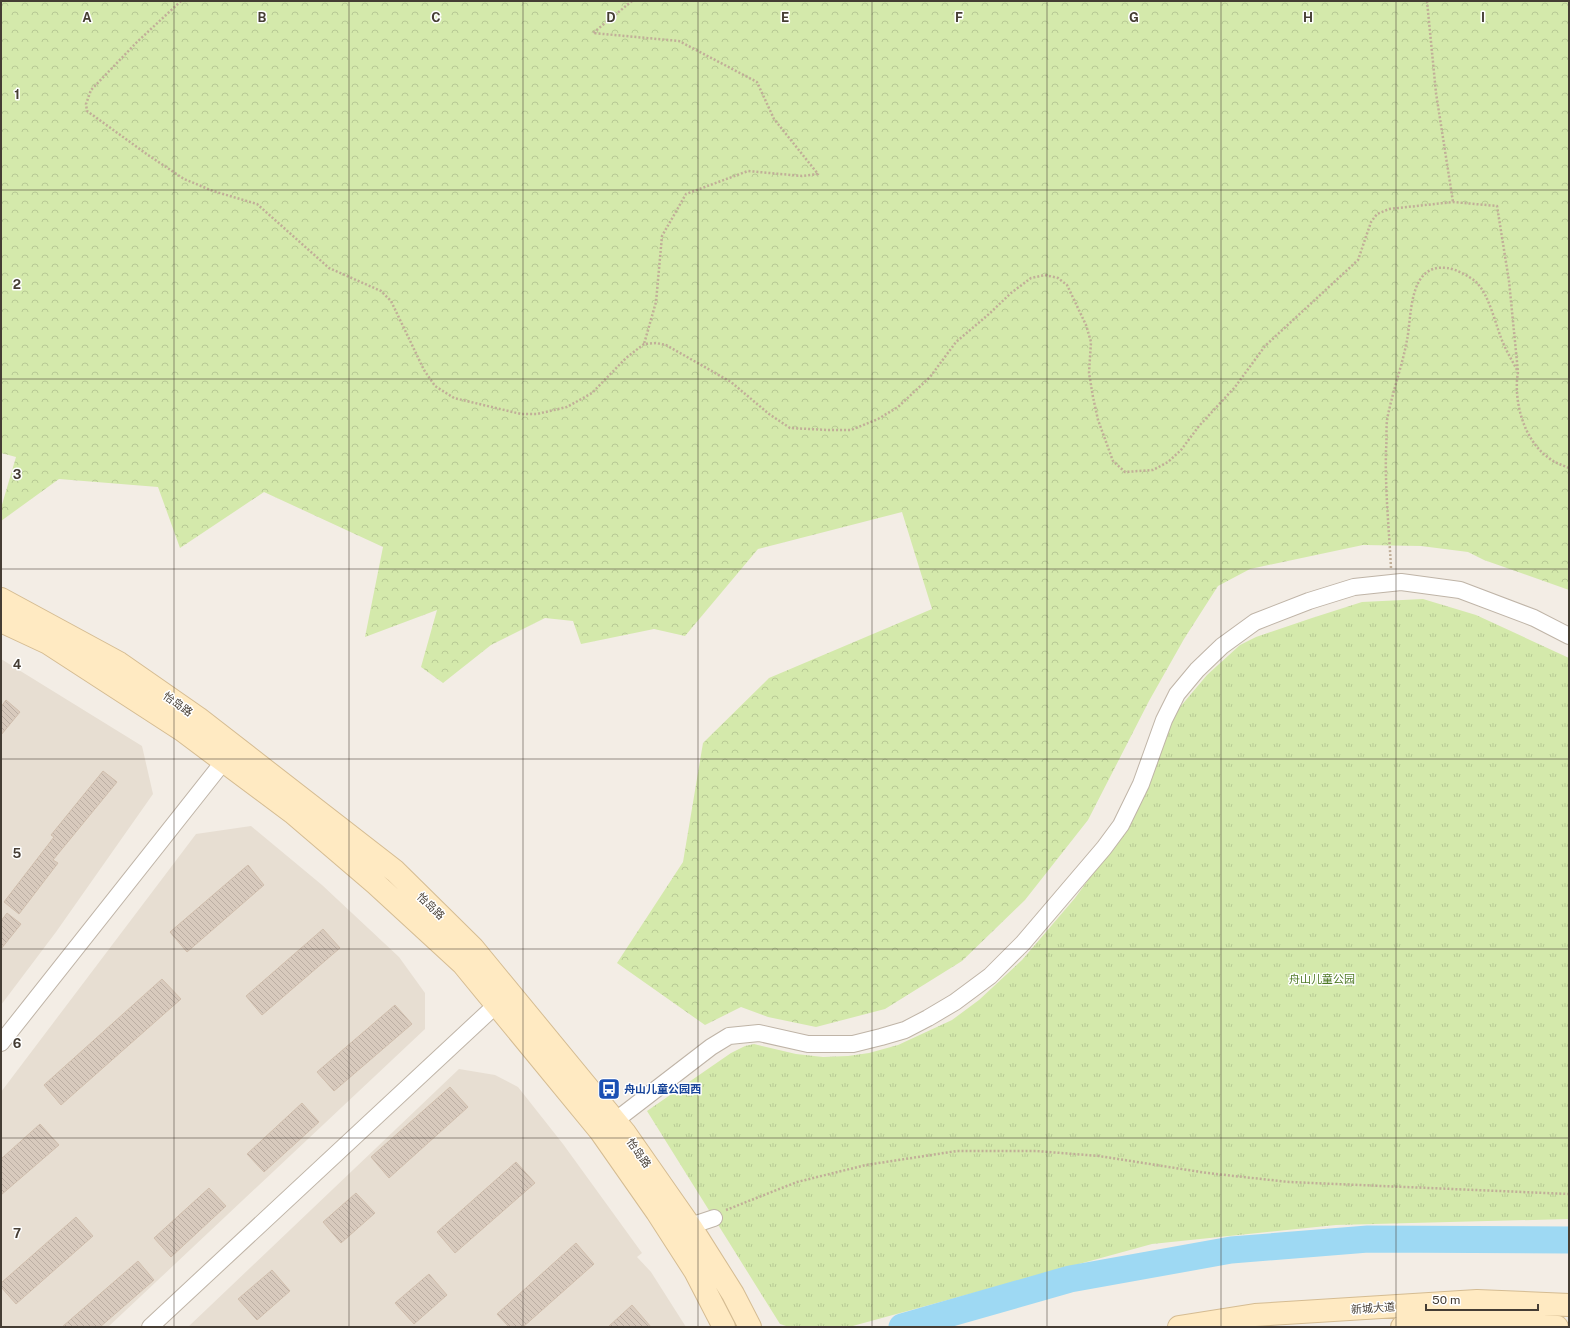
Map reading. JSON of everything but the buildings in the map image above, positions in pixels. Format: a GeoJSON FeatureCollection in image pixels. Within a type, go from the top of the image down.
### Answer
{"type":"FeatureCollection","features":[{"type":"Feature","properties":{"kind":"street"},"geometry":{"type":"LineString","coordinates":[[608,1126],[711,1047],[729,1036],[759,1033],[808,1044],[852,1044],[906,1030],[955,1002],[990,976],[1023,943],[1104,848],[1121,825],[1141,784],[1164,720],[1177,694],[1197,670],[1222,646],[1255,622],[1309,601],[1354,587],[1401,582],[1460,590],[1534,618],[1569,636]]}},
{"type":"Feature","properties":{"kind":"street","name":"怡岛路"},"geometry":{"type":"LineString","coordinates":[[1,599],[119,664],[198,718],[395,871],[473,948],[608,1126],[625,1133],[690,1226],[733,1294],[750,1327]]}},
{"type":"Feature","properties":{"kind":"street"},"geometry":{"type":"LineString","coordinates":[[1,621],[48,643],[182,730],[224,761],[293,813],[376,884],[463,964],[496,1005],[608,1126],[657,1212],[695,1271],[724,1327]]}},
{"type":"Feature","properties":{"kind":"street"},"geometry":{"type":"LineString","coordinates":[[1,1043],[224,761]]}},
{"type":"Feature","properties":{"kind":"street"},"geometry":{"type":"LineString","coordinates":[[150,1327],[496,1005]]}},
{"type":"Feature","properties":{"kind":"street"},"geometry":{"type":"LineString","coordinates":[[690,1226],[714,1218]]}},
{"type":"Feature","properties":{"kind":"street","name":"新城大道"},"geometry":{"type":"LineString","coordinates":[[1179,1327],[1255,1315],[1477,1301],[1569,1305]]}},
{"type":"Feature","properties":{"kind":"street","name":"新城大道"},"geometry":{"type":"LineString","coordinates":[[1402,1327],[1473,1321],[1557,1327]]}},
{"type":"Feature","properties":{"kind":"path"},"geometry":{"type":"LineString","coordinates":[[181,1],[137,42],[91,90],[86,104],[87,111],[184,180],[213,191],[257,204],[329,268],[381,292],[391,301],[424,370],[435,386],[454,398],[521,414],[537,414],[566,407],[592,393],[626,358],[644,344],[656,343],[666,345],[732,382],[769,414],[790,428],[851,430],[878,419],[898,407],[930,377],[956,342],[966,333],[1031,278],[1045,275],[1058,278],[1067,285],[1086,325],[1091,342],[1089,373],[1092,397],[1098,420],[1113,461],[1125,472],[1153,470],[1168,462],[1181,450],[1265,346],[1358,260],[1371,222],[1377,214],[1390,209],[1453,202],[1497,206],[1509,281],[1518,372],[1516,383],[1522,420],[1538,449],[1549,458],[1569,468]]}},
{"type":"Feature","properties":{"kind":"path"},"geometry":{"type":"LineString","coordinates":[[632,1],[593,33],[679,41],[757,82],[774,119],[818,174],[802,176],[748,171],[686,194],[662,236],[656,302],[644,344]]}},
{"type":"Feature","properties":{"kind":"path"},"geometry":{"type":"LineString","coordinates":[[1427,1],[1436,93],[1453,202]]}},
{"type":"Feature","properties":{"kind":"path"},"geometry":{"type":"LineString","coordinates":[[1392,583],[1386,472],[1387,421],[1407,344],[1413,296],[1417,285],[1427,272],[1439,267],[1453,269],[1476,282],[1486,294],[1504,345],[1518,372]]}},
{"type":"Feature","properties":{"kind":"path"},"geometry":{"type":"LineString","coordinates":[[714,1218],[724,1211],[797,1182],[866,1165],[957,1151],[1036,1151],[1098,1156],[1207,1173],[1289,1182],[1569,1194]]}},
{"type":"Feature","properties":{"kind":"shaded area"},"geometry":{"type":"Polygon","coordinates":[[[1,659],[142,746],[153,794],[56,932],[1,1005],[1,659]]]}},
{"type":"Feature","properties":{"kind":"shaded area"},"geometry":{"type":"Polygon","coordinates":[[[251,826],[322,885],[399,957],[425,993],[425,1029],[108,1327],[1,1327],[1,1092],[196,834],[251,826]]]}},
{"type":"Feature","properties":{"kind":"shaded area"},"geometry":{"type":"Polygon","coordinates":[[[459,1069],[495,1075],[518,1087],[563,1144],[642,1253],[637,1257],[651,1272],[686,1327],[188,1327],[459,1069]]]}},
{"type":"Feature","properties":{"kind":"green space"},"geometry":{"type":"Polygon","coordinates":[[[1,1],[1569,1],[1569,590],[1484,560],[1468,552],[1421,546],[1363,545],[1250,569],[1218,586],[1184,639],[1149,701],[1088,820],[1025,900],[962,961],[885,1009],[816,1027],[768,1017],[741,1007],[705,1025],[617,963],[683,862],[703,743],[769,678],[932,609],[902,512],[758,549],[685,636],[654,629],[581,644],[573,621],[545,618],[491,645],[443,683],[421,667],[437,610],[365,637],[383,547],[264,492],[180,548],[158,487],[59,479],[1,521],[1,508],[16,457],[1,453],[1,1]]]}},
{"type":"Feature","properties":{"kind":"green space","name":"舟山儿童公园"},"geometry":{"type":"Polygon","coordinates":[[[1423,599],[1476,615],[1569,658],[1569,1219],[1336,1225],[1152,1244],[849,1327],[789,1327],[780,1324],[647,1111],[731,1053],[745,1046],[754,1044],[796,1054],[823,1057],[848,1056],[869,1053],[898,1045],[952,1020],[979,1000],[1022,960],[1075,898],[1126,828],[1140,805],[1175,713],[1207,675],[1240,645],[1256,637],[1362,602],[1423,599]]]}},
{"type":"Feature","properties":{"kind":"waterway"},"geometry":{"type":"LineString","coordinates":[[902,1327],[1070,1279],[1231,1250],[1368,1239],[1569,1240]]}},
{"type":"Feature","properties":{"kind":"place","name":"舟山儿童公园西"},"geometry":{"type":"Point","coordinates":[609,1089]}}]}
